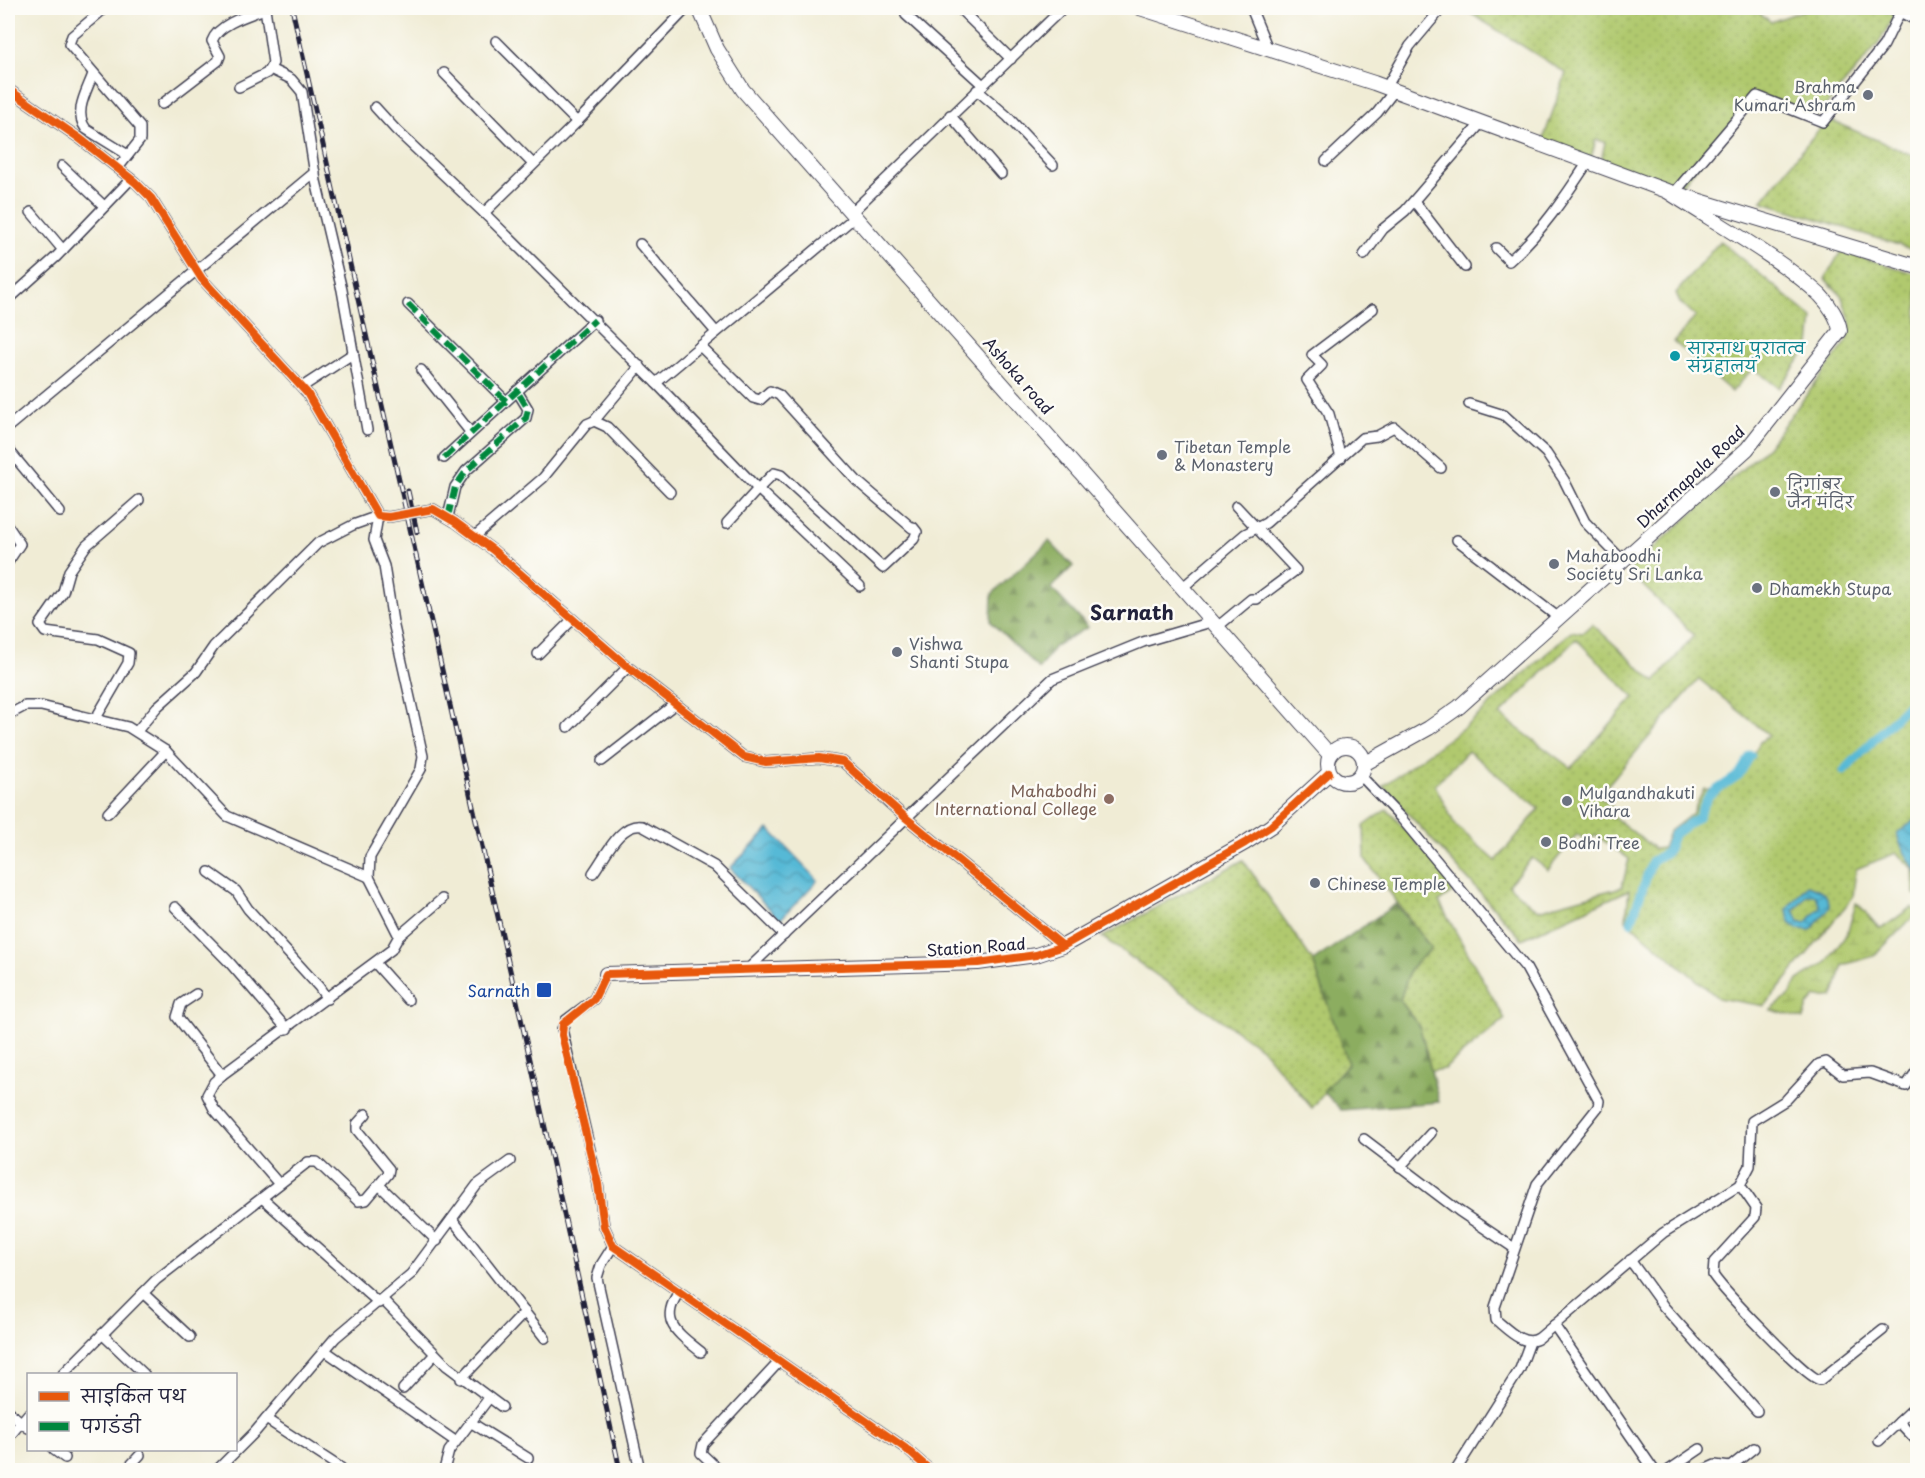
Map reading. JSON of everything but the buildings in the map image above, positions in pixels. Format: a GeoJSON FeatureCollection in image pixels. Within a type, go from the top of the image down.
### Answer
{"type":"FeatureCollection","features":[{"type":"Feature","properties":{"kind":"street"},"geometry":{"type":"LineString","coordinates":[[105,8],[72,36],[69,44],[140,128],[142,136],[118,168]]}},
{"type":"Feature","properties":{"kind":"street"},"geometry":{"type":"LineString","coordinates":[[162,104],[218,61],[220,56],[212,41],[216,34],[233,22],[265,8],[273,63],[261,77],[238,87]]}},
{"type":"Feature","properties":{"kind":"street"},"geometry":{"type":"LineString","coordinates":[[484,213],[578,122],[687,8]]}},
{"type":"Feature","properties":{"kind":"street","name":"Ashoka road"},"geometry":{"type":"LineString","coordinates":[[699,8],[732,77],[1330,755]]}},
{"type":"Feature","properties":{"kind":"street"},"geometry":{"type":"LineString","coordinates":[[656,383],[854,214],[950,115],[1063,8]]}},
{"type":"Feature","properties":{"kind":"street"},"geometry":{"type":"LineString","coordinates":[[1140,8],[1390,89],[1670,192],[1917,267]]}},
{"type":"Feature","properties":{"kind":"street"},"geometry":{"type":"LineString","coordinates":[[1251,8],[1268,49]]}},
{"type":"Feature","properties":{"kind":"street"},"geometry":{"type":"LineString","coordinates":[[1326,161],[1377,113],[1410,46],[1442,8]]}},
{"type":"Feature","properties":{"kind":"street"},"geometry":{"type":"LineString","coordinates":[[1891,8],[1901,10],[1917,21]]}},
{"type":"Feature","properties":{"kind":"street"},"geometry":{"type":"LineString","coordinates":[[1670,192],[1757,96],[1823,122],[1884,45],[1901,10]]}},
{"type":"Feature","properties":{"kind":"street"},"geometry":{"type":"LineString","coordinates":[[962,11],[1011,58]]}},
{"type":"Feature","properties":{"kind":"street"},"geometry":{"type":"LineString","coordinates":[[906,15],[980,87],[1053,165]]}},
{"type":"Feature","properties":{"kind":"street"},"geometry":{"type":"LineString","coordinates":[[496,41],[578,122]]}},
{"type":"Feature","properties":{"kind":"street"},"geometry":{"type":"LineString","coordinates":[[270,69],[291,79],[302,92],[315,172],[354,353],[367,430]]}},
{"type":"Feature","properties":{"kind":"street"},"geometry":{"type":"LineString","coordinates":[[444,73],[533,164]]}},
{"type":"Feature","properties":{"kind":"street"},"geometry":{"type":"LineString","coordinates":[[93,74],[80,111],[81,122],[86,129],[128,155]]}},
{"type":"Feature","properties":{"kind":"street"},"geometry":{"type":"LineString","coordinates":[[8,89],[80,138],[131,178],[151,198],[195,269],[224,306],[302,387],[317,406],[378,516],[374,540],[384,566],[423,764],[370,857],[369,877],[399,936]]}},
{"type":"Feature","properties":{"kind":"street"},"geometry":{"type":"LineString","coordinates":[[375,107],[396,130],[595,320],[758,489],[860,586]]}},
{"type":"Feature","properties":{"kind":"street"},"geometry":{"type":"LineString","coordinates":[[950,115],[1002,174]]}},
{"type":"Feature","properties":{"kind":"street"},"geometry":{"type":"LineString","coordinates":[[1364,255],[1383,229],[1414,201],[1481,123]]}},
{"type":"Feature","properties":{"kind":"street"},"geometry":{"type":"LineString","coordinates":[[1496,248],[1509,261],[1523,248],[1568,193],[1588,162]]}},
{"type":"Feature","properties":{"kind":"street"},"geometry":{"type":"LineString","coordinates":[[62,166],[104,206]]}},
{"type":"Feature","properties":{"kind":"street"},"geometry":{"type":"LineString","coordinates":[[8,427],[195,269],[315,172]]}},
{"type":"Feature","properties":{"kind":"street"},"geometry":{"type":"LineString","coordinates":[[8,300],[63,250],[131,178]]}},
{"type":"Feature","properties":{"kind":"street","name":"Dharmapala Road"},"geometry":{"type":"LineString","coordinates":[[1362,770],[1446,717],[1747,449],[1840,331],[1839,323],[1822,296],[1670,192]]}},
{"type":"Feature","properties":{"kind":"street"},"geometry":{"type":"LineString","coordinates":[[1414,201],[1465,267]]}},
{"type":"Feature","properties":{"kind":"street"},"geometry":{"type":"LineString","coordinates":[[31,212],[63,250]]}},
{"type":"Feature","properties":{"kind":"street"},"geometry":{"type":"LineString","coordinates":[[640,244],[716,332]]}},
{"type":"Feature","properties":{"kind":"street"},"geometry":{"type":"LineString","coordinates":[[408,304],[506,401]]}},
{"type":"Feature","properties":{"kind":"street"},"geometry":{"type":"LineString","coordinates":[[1341,458],[1329,414],[1307,380],[1322,365],[1312,355],[1373,309]]}},
{"type":"Feature","properties":{"kind":"street"},"geometry":{"type":"LineString","coordinates":[[444,458],[595,320]]}},
{"type":"Feature","properties":{"kind":"street"},"geometry":{"type":"LineString","coordinates":[[700,346],[753,398],[760,400],[770,391],[779,395],[857,482],[917,532],[914,539],[883,568],[781,475],[774,473],[727,523]]}},
{"type":"Feature","properties":{"kind":"street"},"geometry":{"type":"LineString","coordinates":[[302,387],[354,353]]}},
{"type":"Feature","properties":{"kind":"street"},"geometry":{"type":"LineString","coordinates":[[476,536],[543,478],[587,424],[594,420],[640,366]]}},
{"type":"Feature","properties":{"kind":"street"},"geometry":{"type":"LineString","coordinates":[[421,370],[471,433]]}},
{"type":"Feature","properties":{"kind":"street"},"geometry":{"type":"LineString","coordinates":[[448,517],[455,487],[466,471],[526,418],[528,409],[517,391]]}},
{"type":"Feature","properties":{"kind":"street"},"geometry":{"type":"LineString","coordinates":[[1469,404],[1504,415],[1546,453],[1564,480],[1585,522],[1623,561]]}},
{"type":"Feature","properties":{"kind":"street"},"geometry":{"type":"LineString","coordinates":[[594,420],[607,427],[670,492]]}},
{"type":"Feature","properties":{"kind":"street"},"geometry":{"type":"LineString","coordinates":[[1182,588],[1245,534],[1257,529],[1362,438],[1377,436],[1394,427],[1441,468]]}},
{"type":"Feature","properties":{"kind":"street"},"geometry":{"type":"LineString","coordinates":[[8,449],[60,512]]}},
{"type":"Feature","properties":{"kind":"street"},"geometry":{"type":"LineString","coordinates":[[96,718],[128,663],[129,653],[98,639],[45,632],[40,625],[63,592],[69,571],[86,546],[139,500]]}},
{"type":"Feature","properties":{"kind":"street"},"geometry":{"type":"LineString","coordinates":[[748,969],[1052,680],[1143,642],[1214,625],[1251,598],[1257,599],[1296,570],[1236,506]]}},
{"type":"Feature","properties":{"kind":"street"},"geometry":{"type":"LineString","coordinates":[[137,731],[157,708],[196,672],[214,646],[318,543],[353,525],[378,516],[389,517],[433,509],[476,536],[628,667],[734,751],[755,761],[819,758],[843,762],[906,818],[1063,946]]}},
{"type":"Feature","properties":{"kind":"street"},"geometry":{"type":"LineString","coordinates":[[8,526],[20,544],[8,562]]}},
{"type":"Feature","properties":{"kind":"street"},"geometry":{"type":"LineString","coordinates":[[1457,540],[1559,618]]}},
{"type":"Feature","properties":{"kind":"street"},"geometry":{"type":"LineString","coordinates":[[538,654],[572,620]]}},
{"type":"Feature","properties":{"kind":"street"},"geometry":{"type":"LineString","coordinates":[[568,727],[628,667]]}},
{"type":"Feature","properties":{"kind":"street"},"geometry":{"type":"LineString","coordinates":[[602,760],[675,704]]}},
{"type":"Feature","properties":{"kind":"street"},"geometry":{"type":"LineString","coordinates":[[8,715],[19,708],[32,705],[96,718],[137,731],[166,751],[227,816],[369,877]]}},
{"type":"Feature","properties":{"kind":"street"},"geometry":{"type":"LineString","coordinates":[[1362,770],[1344,783],[1333,778],[1329,772],[1330,755],[1338,747],[1350,746],[1360,753],[1362,770],[1526,968],[1599,1101],[1598,1107],[1537,1184],[1494,1313],[1500,1324],[1530,1342]]}},
{"type":"Feature","properties":{"kind":"street"},"geometry":{"type":"LineString","coordinates":[[108,813],[166,751]]}},
{"type":"Feature","properties":{"kind":"street","name":"Station Road"},"geometry":{"type":"LineString","coordinates":[[606,974],[978,963],[1036,955],[1063,946],[1245,843],[1270,826],[1329,772]]}},
{"type":"Feature","properties":{"kind":"street"},"geometry":{"type":"LineString","coordinates":[[593,873],[624,830],[632,825],[642,826],[714,866],[784,935]]}},
{"type":"Feature","properties":{"kind":"street"},"geometry":{"type":"LineString","coordinates":[[209,872],[236,891],[248,909],[319,987],[327,999]]}},
{"type":"Feature","properties":{"kind":"street"},"geometry":{"type":"LineString","coordinates":[[279,1184],[209,1102],[209,1089],[222,1075],[391,950],[399,936],[442,899]]}},
{"type":"Feature","properties":{"kind":"street"},"geometry":{"type":"LineString","coordinates":[[175,908],[230,963],[287,1029]]}},
{"type":"Feature","properties":{"kind":"street"},"geometry":{"type":"LineString","coordinates":[[375,963],[408,1000]]}},
{"type":"Feature","properties":{"kind":"street"},"geometry":{"type":"LineString","coordinates":[[606,974],[594,999],[566,1020],[562,1029],[598,1184],[604,1226],[613,1246],[905,1448],[930,1470]]}},
{"type":"Feature","properties":{"kind":"street"},"geometry":{"type":"LineString","coordinates":[[196,994],[181,1005],[177,1017],[222,1075]]}},
{"type":"Feature","properties":{"kind":"street"},"geometry":{"type":"LineString","coordinates":[[1456,1470],[1520,1369],[1530,1342],[1554,1325],[1663,1233],[1740,1185],[1750,1166],[1752,1121],[1786,1100],[1819,1064],[1827,1062],[1844,1075],[1870,1073],[1906,1086],[1917,1069]]}},
{"type":"Feature","properties":{"kind":"street"},"geometry":{"type":"LineString","coordinates":[[64,1373],[176,1263],[314,1160],[360,1202],[366,1200],[389,1169],[357,1130],[357,1124],[366,1114]]}},
{"type":"Feature","properties":{"kind":"street"},"geometry":{"type":"LineString","coordinates":[[1400,1167],[1431,1133]]}},
{"type":"Feature","properties":{"kind":"street"},"geometry":{"type":"LineString","coordinates":[[1364,1139],[1514,1248]]}},
{"type":"Feature","properties":{"kind":"street"},"geometry":{"type":"LineString","coordinates":[[237,1449],[266,1419],[324,1350],[353,1321],[381,1301],[411,1274],[477,1185],[510,1161]]}},
{"type":"Feature","properties":{"kind":"street"},"geometry":{"type":"LineString","coordinates":[[379,1185],[437,1241]]}},
{"type":"Feature","properties":{"kind":"street"},"geometry":{"type":"LineString","coordinates":[[1740,1185],[1756,1208],[1755,1217],[1714,1262],[1713,1275],[1796,1363],[1812,1378],[1820,1380],[1883,1330]]}},
{"type":"Feature","properties":{"kind":"street"},"geometry":{"type":"LineString","coordinates":[[262,1198],[381,1301],[461,1379],[502,1407]]}},
{"type":"Feature","properties":{"kind":"street"},"geometry":{"type":"LineString","coordinates":[[452,1219],[545,1338]]}},
{"type":"Feature","properties":{"kind":"street"},"geometry":{"type":"LineString","coordinates":[[613,1246],[601,1265],[597,1278],[640,1470]]}},
{"type":"Feature","properties":{"kind":"street"},"geometry":{"type":"LineString","coordinates":[[1630,1260],[1664,1307],[1757,1412]]}},
{"type":"Feature","properties":{"kind":"street"},"geometry":{"type":"LineString","coordinates":[[678,1292],[669,1309],[670,1321],[680,1334],[701,1352]]}},
{"type":"Feature","properties":{"kind":"street"},"geometry":{"type":"LineString","coordinates":[[143,1293],[190,1337]]}},
{"type":"Feature","properties":{"kind":"street"},"geometry":{"type":"LineString","coordinates":[[461,1379],[525,1312]]}},
{"type":"Feature","properties":{"kind":"street"},"geometry":{"type":"LineString","coordinates":[[1554,1325],[1654,1470]]}},
{"type":"Feature","properties":{"kind":"street"},"geometry":{"type":"LineString","coordinates":[[102,1334],[143,1373]]}},
{"type":"Feature","properties":{"kind":"street"},"geometry":{"type":"LineString","coordinates":[[324,1350],[455,1441]]}},
{"type":"Feature","properties":{"kind":"street"},"geometry":{"type":"LineString","coordinates":[[403,1389],[435,1354]]}},
{"type":"Feature","properties":{"kind":"street"},"geometry":{"type":"LineString","coordinates":[[719,1470],[701,1453],[703,1444],[779,1362]]}},
{"type":"Feature","properties":{"kind":"street"},"geometry":{"type":"LineString","coordinates":[[444,1470],[449,1451],[455,1441],[489,1398]]}},
{"type":"Feature","properties":{"kind":"street"},"geometry":{"type":"LineString","coordinates":[[1879,1441],[1917,1404]]}},
{"type":"Feature","properties":{"kind":"street"},"geometry":{"type":"LineString","coordinates":[[8,1411],[25,1425],[8,1438]]}},
{"type":"Feature","properties":{"kind":"street"},"geometry":{"type":"LineString","coordinates":[[266,1419],[341,1468]]}},
{"type":"Feature","properties":{"kind":"street"},"geometry":{"type":"LineString","coordinates":[[470,1422],[528,1458]]}},
{"type":"Feature","properties":{"kind":"street"},"geometry":{"type":"LineString","coordinates":[[1899,1422],[1917,1442]]}},
{"type":"Feature","properties":{"kind":"street"},"geometry":{"type":"LineString","coordinates":[[1704,1470],[1714,1465],[1730,1467],[1754,1448]]}},
{"type":"Feature","properties":{"kind":"street"},"geometry":{"type":"LineString","coordinates":[[1669,1470],[1700,1449]]}},
{"type":"Feature","properties":{"kind":"street"},"geometry":{"type":"LineString","coordinates":[[56,1451],[65,1458]]}},
{"type":"Feature","properties":{"kind":"street"},"geometry":{"type":"LineString","coordinates":[[217,1470],[235,1451]]}},
{"type":"Feature","properties":{"kind":"street"},"geometry":{"type":"LineString","coordinates":[[126,1470],[140,1455]]}},
{"type":"Feature","properties":{"kind":"green space"},"geometry":{"type":"Polygon","coordinates":[[[1462,8],[1753,8],[1771,22],[1810,8],[1881,8],[1895,15],[1878,44],[1817,116],[1755,94],[1679,189],[1601,161],[1605,142],[1596,140],[1591,158],[1543,140],[1566,73],[1462,8]]]}},
{"type":"Feature","properties":{"kind":"green space"},"geometry":{"type":"Polygon","coordinates":[[[1827,119],[1917,157],[1917,251],[1761,201],[1827,119]]]}},
{"type":"Feature","properties":{"kind":"green space"},"geometry":{"type":"Polygon","coordinates":[[[1720,241],[1813,318],[1810,345],[1779,388],[1753,368],[1732,392],[1674,342],[1696,316],[1680,303],[1676,293],[1720,241]]]}},
{"type":"Feature","properties":{"kind":"green space"},"geometry":{"type":"Polygon","coordinates":[[[1841,251],[1917,274],[1917,895],[1914,894],[1913,868],[1896,853],[1856,869],[1853,897],[1765,1006],[1718,998],[1626,920],[1629,890],[1522,939],[1383,786],[1471,722],[1571,631],[1582,633],[1592,624],[1655,682],[1694,635],[1628,571],[1767,447],[1846,343],[1851,322],[1841,295],[1825,279],[1841,251]],[[1576,639],[1500,715],[1571,768],[1634,697],[1576,639]],[[1699,679],[1598,796],[1613,808],[1610,814],[1655,849],[1663,848],[1669,832],[1692,814],[1704,789],[1720,792],[1743,772],[1760,742],[1769,735],[1699,679]],[[1468,751],[1435,785],[1455,825],[1496,861],[1539,809],[1468,751]],[[1577,834],[1548,870],[1532,858],[1508,885],[1538,910],[1622,887],[1629,859],[1596,835],[1588,842],[1577,834]]]}},
{"type":"Feature","properties":{"kind":"green space"},"geometry":{"type":"Polygon","coordinates":[[[1049,541],[1073,566],[1051,588],[1088,627],[1055,646],[1039,669],[991,622],[992,594],[1049,541]]]}},
{"type":"Feature","properties":{"kind":"green space"},"geometry":{"type":"Polygon","coordinates":[[[1387,809],[1457,889],[1439,902],[1505,1019],[1444,1069],[1431,1071],[1420,1028],[1400,1000],[1410,969],[1431,948],[1365,859],[1364,826],[1387,809]]]}},
{"type":"Feature","properties":{"kind":"green space"},"geometry":{"type":"Polygon","coordinates":[[[1243,860],[1313,961],[1348,1064],[1312,1108],[1261,1048],[1102,937],[1243,860]]]}},
{"type":"Feature","properties":{"kind":"green space"},"geometry":{"type":"Polygon","coordinates":[[[1856,903],[1880,928],[1913,907],[1917,913],[1874,956],[1843,965],[1833,997],[1816,997],[1808,1006],[1804,1019],[1771,1010],[1790,995],[1798,980],[1826,963],[1847,934],[1856,903]]]}},
{"type":"Feature","properties":{"kind":"green space"},"geometry":{"type":"Polygon","coordinates":[[[1396,904],[1431,948],[1410,969],[1400,1000],[1420,1028],[1439,1102],[1341,1110],[1323,1091],[1348,1064],[1313,961],[1396,904]]]}},
{"type":"Feature","properties":{"kind":"water"},"geometry":{"type":"Polygon","coordinates":[[[1917,819],[1917,873],[1897,833],[1917,819]]]}},
{"type":"Feature","properties":{"kind":"water"},"geometry":{"type":"Polygon","coordinates":[[[769,829],[818,880],[780,920],[730,868],[769,829]]]}},
{"type":"Feature","properties":{"kind":"water"},"geometry":{"type":"Polygon","coordinates":[[[1807,885],[1823,892],[1830,907],[1811,930],[1798,929],[1789,922],[1787,909],[1807,885]],[[1807,895],[1794,910],[1799,921],[1806,923],[1820,907],[1816,895],[1807,895]]]}},
{"type":"Feature","properties":{"kind":"waterway"},"geometry":{"type":"LineString","coordinates":[[1844,771],[1918,694]]}},
{"type":"Feature","properties":{"kind":"waterway"},"geometry":{"type":"LineString","coordinates":[[1631,922],[1652,861],[1667,852],[1673,835],[1698,817],[1709,795],[1739,775],[1751,755]]}},
{"type":"Feature","properties":{"kind":"railway"},"geometry":{"type":"LineString","coordinates":[[292,8],[522,1023],[620,1470]]}},
{"type":"Feature","properties":{"kind":"railway"},"geometry":{"type":"LineString","coordinates":[[408,491],[417,532]]}},
{"type":"Feature","properties":{"kind":"marked path"},"geometry":{"type":"LineString","coordinates":[[408,304],[506,401]]}},
{"type":"Feature","properties":{"kind":"marked path"},"geometry":{"type":"LineString","coordinates":[[444,458],[595,320]]}},
{"type":"Feature","properties":{"kind":"marked path"},"geometry":{"type":"LineString","coordinates":[[448,517],[455,487],[466,471],[526,418],[528,409],[517,391]]}},
{"type":"Feature","properties":{"kind":"cycle path"},"geometry":{"type":"LineString","coordinates":[[8,89],[79,138],[135,182],[151,198],[202,279],[307,393],[378,516],[389,517],[433,509],[455,522],[493,550],[628,667],[744,757],[766,762],[819,758],[843,762],[906,818],[1063,946]]}},
{"type":"Feature","properties":{"kind":"cycle path"},"geometry":{"type":"LineString","coordinates":[[930,1470],[905,1448],[613,1246],[604,1226],[598,1184],[562,1035],[563,1024],[594,999],[606,974],[978,963],[1036,955],[1063,946],[1245,843],[1271,826],[1329,773]]}},
{"type":"Feature","properties":{"kind":"place","name":"Brahma Kumari Ashram"},"geometry":{"type":"Point","coordinates":[1868,95]}},
{"type":"Feature","properties":{"kind":"place","name":"सारनाथ पुरातत्व संग्रहालय"},"geometry":{"type":"Point","coordinates":[1675,356]}},
{"type":"Feature","properties":{"kind":"place","name":"Tibetan Temple & Monastery"},"geometry":{"type":"Point","coordinates":[1162,455]}},
{"type":"Feature","properties":{"kind":"place","name":"दिगांबर जैन मंदिर"},"geometry":{"type":"Point","coordinates":[1775,492]}},
{"type":"Feature","properties":{"kind":"place","name":"Mahaboodhi Society Sri Lanka"},"geometry":{"type":"Point","coordinates":[1554,564]}},
{"type":"Feature","properties":{"kind":"place","name":"Dhamekh Stupa"},"geometry":{"type":"Point","coordinates":[1757,588]}},
{"type":"Feature","properties":{"kind":"place","name":"Vishwa Shanti Stupa"},"geometry":{"type":"Point","coordinates":[897,652]}},
{"type":"Feature","properties":{"kind":"place","name":"Mahabodhi International College"},"geometry":{"type":"Point","coordinates":[1109,799]}},
{"type":"Feature","properties":{"kind":"place","name":"Mulgandhakuti Vihara"},"geometry":{"type":"Point","coordinates":[1567,801]}},
{"type":"Feature","properties":{"kind":"place","name":"Bodhi Tree"},"geometry":{"type":"Point","coordinates":[1546,842]}},
{"type":"Feature","properties":{"kind":"place","name":"Chinese Temple"},"geometry":{"type":"Point","coordinates":[1315,883]}},
{"type":"Feature","properties":{"kind":"place","name":"Sarnath"},"geometry":{"type":"Point","coordinates":[544,990]}},
{"type":"Feature","properties":{"kind":"district","name":"Sarnath"},"geometry":{"type":"Point","coordinates":[1132,612]}}]}
